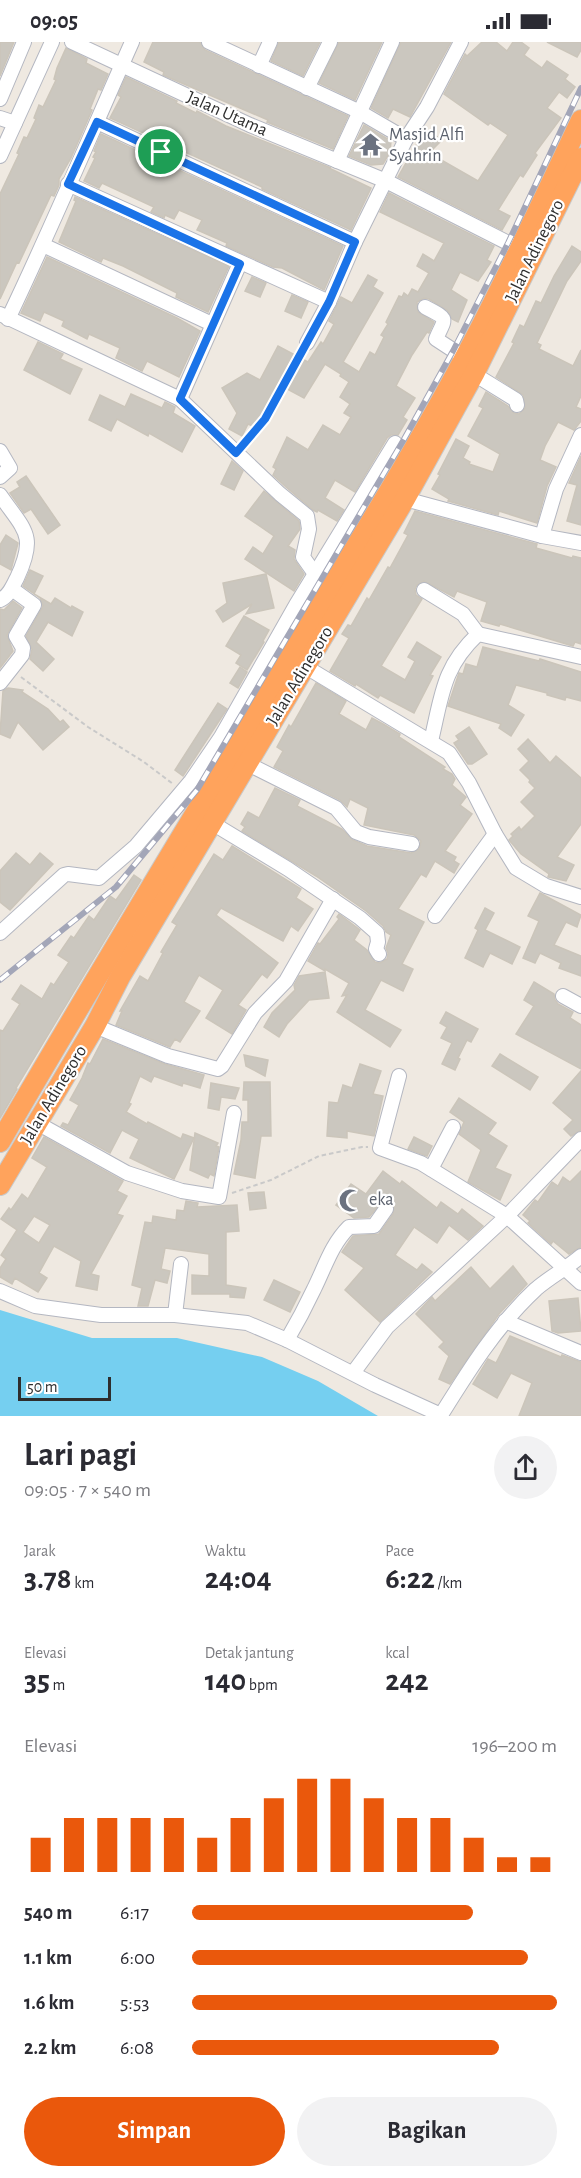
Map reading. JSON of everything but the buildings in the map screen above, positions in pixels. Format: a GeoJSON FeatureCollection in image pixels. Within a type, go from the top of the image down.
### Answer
{"type":"FeatureCollection","features":[{"type":"Feature","properties":{"kind":"highway","name":"Jalan Adinegoro"},"geometry":{"type":"LineString","coordinates":[[0,1185],[95,1026],[120,977],[405,498],[469,366],[520,249],[581,120]]}},
{"type":"Feature","properties":{"kind":"highway","name":"Jalan Adinegoro"},"geometry":{"type":"LineString","coordinates":[[0,1142],[102,966],[392,487],[469,366],[581,158]]}},
{"type":"Feature","properties":{"kind":"highway"},"geometry":{"type":"LineString","coordinates":[[122,935],[129,945],[139,947]]}},
{"type":"Feature","properties":{"kind":"highway"},"geometry":{"type":"LineString","coordinates":[[102,966],[107,965],[118,972],[120,977]]}},
{"type":"Feature","properties":{"kind":"street"},"geometry":{"type":"LineString","coordinates":[[0,99],[24,42]]}},
{"type":"Feature","properties":{"kind":"street"},"geometry":{"type":"LineString","coordinates":[[0,156],[52,42]]}},
{"type":"Feature","properties":{"kind":"street","name":"Jalan Utama"},"geometry":{"type":"LineString","coordinates":[[72,42],[250,125],[386,181],[520,249]]}},
{"type":"Feature","properties":{"kind":"street"},"geometry":{"type":"LineString","coordinates":[[132,42],[43,245],[4,316],[180,399],[306,516],[309,529],[303,557],[315,574]]}},
{"type":"Feature","properties":{"kind":"street"},"geometry":{"type":"LineString","coordinates":[[209,42],[358,111],[406,139]]}},
{"type":"Feature","properties":{"kind":"street"},"geometry":{"type":"LineString","coordinates":[[259,66],[270,42]]}},
{"type":"Feature","properties":{"kind":"street"},"geometry":{"type":"LineString","coordinates":[[307,88],[330,42]]}},
{"type":"Feature","properties":{"kind":"street"},"geometry":{"type":"LineString","coordinates":[[337,160],[392,42]]}},
{"type":"Feature","properties":{"kind":"street"},"geometry":{"type":"LineString","coordinates":[[307,343],[329,302],[355,242],[406,139],[427,107],[461,42]]}},
{"type":"Feature","properties":{"kind":"street"},"geometry":{"type":"LineString","coordinates":[[0,118],[15,123]]}},
{"type":"Feature","properties":{"kind":"street"},"geometry":{"type":"LineString","coordinates":[[97,122],[355,242]]}},
{"type":"Feature","properties":{"kind":"street"},"geometry":{"type":"LineString","coordinates":[[68,184],[240,264],[329,302]]}},
{"type":"Feature","properties":{"kind":"street"},"geometry":{"type":"LineString","coordinates":[[43,245],[212,324]]}},
{"type":"Feature","properties":{"kind":"street"},"geometry":{"type":"LineString","coordinates":[[180,399],[240,264]]}},
{"type":"Feature","properties":{"kind":"street"},"geometry":{"type":"LineString","coordinates":[[424,307],[442,316],[444,320],[445,324],[436,339],[516,400],[517,405]]}},
{"type":"Feature","properties":{"kind":"street"},"geometry":{"type":"LineString","coordinates":[[542,536],[556,489],[577,452],[581,435]]}},
{"type":"Feature","properties":{"kind":"street"},"geometry":{"type":"LineString","coordinates":[[0,933],[64,875],[99,878],[136,846],[183,791],[221,737],[296,605],[395,442]]}},
{"type":"Feature","properties":{"kind":"street"},"geometry":{"type":"LineString","coordinates":[[0,451],[10,468],[0,477]]}},
{"type":"Feature","properties":{"kind":"street"},"geometry":{"type":"LineString","coordinates":[[0,495],[25,531],[28,544],[26,558],[12,589],[0,600]]}},
{"type":"Feature","properties":{"kind":"street"},"geometry":{"type":"LineString","coordinates":[[405,498],[542,536],[581,543]]}},
{"type":"Feature","properties":{"kind":"street"},"geometry":{"type":"LineString","coordinates":[[0,683],[12,670],[23,651],[16,636],[33,605],[12,589]]}},
{"type":"Feature","properties":{"kind":"street"},"geometry":{"type":"LineString","coordinates":[[424,590],[463,614],[478,634],[581,657]]}},
{"type":"Feature","properties":{"kind":"street"},"geometry":{"type":"LineString","coordinates":[[296,605],[315,616]]}},
{"type":"Feature","properties":{"kind":"street"},"geometry":{"type":"LineString","coordinates":[[431,741],[444,683],[458,655],[478,634]]}},
{"type":"Feature","properties":{"kind":"street"},"geometry":{"type":"LineString","coordinates":[[306,667],[449,753],[469,783],[495,834],[516,868],[546,886],[581,897]]}},
{"type":"Feature","properties":{"kind":"street"},"geometry":{"type":"LineString","coordinates":[[248,764],[336,808],[356,832],[369,837],[412,844]]}},
{"type":"Feature","properties":{"kind":"street"},"geometry":{"type":"LineString","coordinates":[[212,823],[360,918],[377,933],[376,949],[379,954]]}},
{"type":"Feature","properties":{"kind":"street"},"geometry":{"type":"LineString","coordinates":[[435,916],[495,834]]}},
{"type":"Feature","properties":{"kind":"street"},"geometry":{"type":"LineString","coordinates":[[95,1026],[168,1056],[218,1069],[245,1027],[286,981],[333,899]]}},
{"type":"Feature","properties":{"kind":"street"},"geometry":{"type":"LineString","coordinates":[[563,996],[581,1006]]}},
{"type":"Feature","properties":{"kind":"street"},"geometry":{"type":"LineString","coordinates":[[399,1076],[380,1148],[421,1163],[507,1216],[581,1282]]}},
{"type":"Feature","properties":{"kind":"street"},"geometry":{"type":"LineString","coordinates":[[37,1123],[127,1173],[182,1191],[219,1197],[234,1113]]}},
{"type":"Feature","properties":{"kind":"street"},"geometry":{"type":"LineString","coordinates":[[431,1169],[453,1127]]}},
{"type":"Feature","properties":{"kind":"street"},"geometry":{"type":"LineString","coordinates":[[353,1373],[387,1327],[507,1216],[581,1139]]}},
{"type":"Feature","properties":{"kind":"street"},"geometry":{"type":"LineString","coordinates":[[287,1340],[307,1305],[329,1253],[340,1237],[349,1227],[374,1226],[386,1209]]}},
{"type":"Feature","properties":{"kind":"street"},"geometry":{"type":"LineString","coordinates":[[0,1291],[35,1306],[101,1316],[175,1315],[247,1323],[444,1415],[471,1366],[505,1320],[538,1287],[581,1256]]}},
{"type":"Feature","properties":{"kind":"street"},"geometry":{"type":"LineString","coordinates":[[175,1315],[181,1264]]}},
{"type":"Feature","properties":{"kind":"street"},"geometry":{"type":"LineString","coordinates":[[505,1320],[581,1353]]}},
{"type":"Feature","properties":{"kind":"path"},"geometry":{"type":"LineString","coordinates":[[236,453],[265,419],[307,343]]}},
{"type":"Feature","properties":{"kind":"path"},"geometry":{"type":"LineString","coordinates":[[12,670],[88,727],[144,762],[183,791]]}},
{"type":"Feature","properties":{"kind":"path"},"geometry":{"type":"LineString","coordinates":[[219,1197],[271,1180],[319,1156],[362,1147],[380,1148]]}},
{"type":"Feature","properties":{"kind":"water"},"geometry":{"type":"Polygon","coordinates":[[[0,1310],[92,1338],[177,1338],[262,1357],[318,1381],[378,1416],[0,1416],[0,1310]]]}},
{"type":"Feature","properties":{"kind":"railway"},"geometry":{"type":"LineString","coordinates":[[0,980],[116,887],[197,790],[403,441],[453,351],[508,243],[581,88]]}},
{"type":"Feature","properties":{"kind":"place","name":"Masjid Alfi Syahrin"},"geometry":{"type":"Point","coordinates":[371,145]}},
{"type":"Feature","properties":{"kind":"place","name":"eka"},"geometry":{"type":"Point","coordinates":[351,1200]}},
{"type":"Feature","properties":{"kind":"route"},"geometry":{"type":"LineString","coordinates":[[97,122],[161,152],[355,242],[329,302],[265,419],[236,453],[180,399],[240,264],[68,184],[97,122]]}}]}
